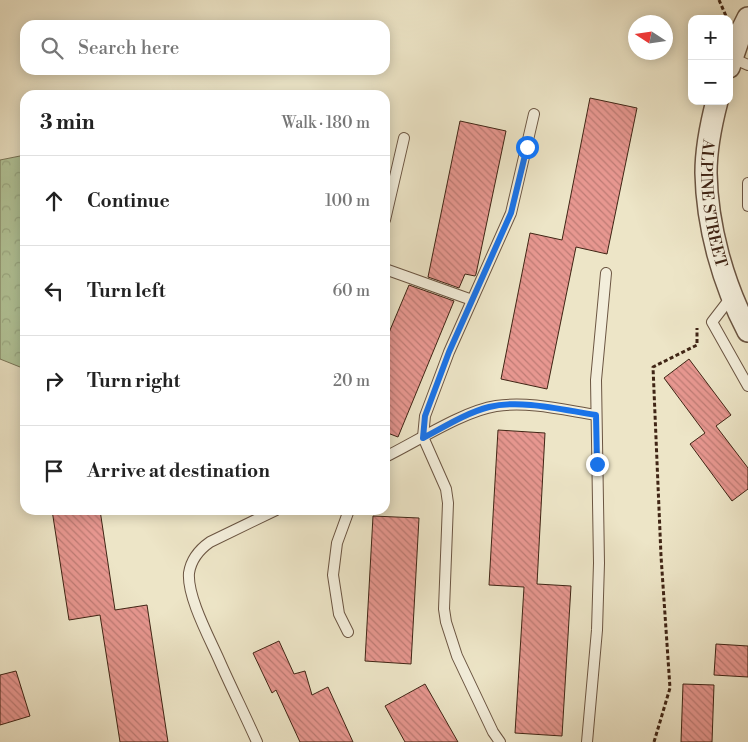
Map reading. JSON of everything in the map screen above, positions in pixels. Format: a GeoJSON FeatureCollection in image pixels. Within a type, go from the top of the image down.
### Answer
{"type":"FeatureCollection","features":[{"type":"Feature","properties":{"kind":"street"},"geometry":{"type":"LineString","coordinates":[[736,63],[741,32],[748,18]]}},
{"type":"Feature","properties":{"kind":"street","name":"ALPINE STREET"},"geometry":{"type":"LineString","coordinates":[[716,105],[708,145],[706,173],[709,201],[716,250],[732,296],[748,331]]}},
{"type":"Feature","properties":{"kind":"lane"},"geometry":{"type":"LineString","coordinates":[[500,742],[493,732],[449,635],[444,609],[448,503],[446,489],[423,438],[425,416],[449,352],[511,213],[534,114]]}},
{"type":"Feature","properties":{"kind":"lane"},"geometry":{"type":"LineString","coordinates":[[390,198],[404,138]]}},
{"type":"Feature","properties":{"kind":"lane"},"geometry":{"type":"LineString","coordinates":[[748,183],[748,206]]}},
{"type":"Feature","properties":{"kind":"lane"},"geometry":{"type":"LineString","coordinates":[[390,271],[472,300]]}},
{"type":"Feature","properties":{"kind":"lane"},"geometry":{"type":"LineString","coordinates":[[587,742],[597,630],[599,573],[596,380],[606,273]]}},
{"type":"Feature","properties":{"kind":"lane"},"geometry":{"type":"LineString","coordinates":[[732,296],[712,322],[748,386]]}},
{"type":"Feature","properties":{"kind":"lane"},"geometry":{"type":"LineString","coordinates":[[390,454],[464,417],[497,406],[544,407],[596,415]]}},
{"type":"Feature","properties":{"kind":"lane"},"geometry":{"type":"LineString","coordinates":[[257,742],[205,629],[190,586],[189,572],[191,563],[201,548],[266,515]]}},
{"type":"Feature","properties":{"kind":"lane"},"geometry":{"type":"LineString","coordinates":[[347,515],[337,544],[334,575],[339,614],[348,632]]}},
{"type":"Feature","properties":{"kind":"path"},"geometry":{"type":"LineString","coordinates":[[719,0],[725,15]]}},
{"type":"Feature","properties":{"kind":"path"},"geometry":{"type":"LineString","coordinates":[[654,742],[670,688],[661,556],[653,368],[697,345],[697,319]]}},
{"type":"Feature","properties":{"kind":"green space"},"geometry":{"type":"Polygon","coordinates":[[[20,156],[20,367],[0,359],[0,160],[20,156]]]}},
{"type":"Feature","properties":{"kind":"building"},"geometry":{"type":"Polygon","coordinates":[[[590,98],[637,108],[607,254],[576,247],[547,389],[501,379],[530,233],[562,240],[590,98]]]}},
{"type":"Feature","properties":{"kind":"building"},"geometry":{"type":"Polygon","coordinates":[[[460,121],[506,131],[476,274],[475,276],[465,274],[459,288],[428,277],[460,121]]]}},
{"type":"Feature","properties":{"kind":"building"},"geometry":{"type":"Polygon","coordinates":[[[409,285],[454,301],[398,437],[390,434],[390,330],[409,285]]]}},
{"type":"Feature","properties":{"kind":"building"},"geometry":{"type":"Polygon","coordinates":[[[689,359],[731,415],[716,426],[748,468],[748,489],[732,501],[690,444],[705,433],[664,378],[689,359]]]}},
{"type":"Feature","properties":{"kind":"building"},"geometry":{"type":"Polygon","coordinates":[[[498,430],[545,433],[537,584],[571,586],[562,736],[515,733],[524,587],[489,585],[498,430]]]}},
{"type":"Feature","properties":{"kind":"building"},"geometry":{"type":"Polygon","coordinates":[[[53,515],[101,515],[115,610],[147,605],[168,742],[120,742],[100,615],[69,620],[53,515]]]}},
{"type":"Feature","properties":{"kind":"building"},"geometry":{"type":"Polygon","coordinates":[[[373,516],[419,518],[411,664],[365,661],[373,516]]]}},
{"type":"Feature","properties":{"kind":"building"},"geometry":{"type":"Polygon","coordinates":[[[279,641],[294,674],[305,671],[312,695],[328,687],[353,742],[300,742],[276,690],[272,693],[253,653],[279,641]]]}},
{"type":"Feature","properties":{"kind":"building"},"geometry":{"type":"Polygon","coordinates":[[[716,644],[748,646],[748,677],[714,675],[716,644]]]}},
{"type":"Feature","properties":{"kind":"building"},"geometry":{"type":"Polygon","coordinates":[[[16,671],[30,716],[0,725],[0,675],[16,671]]]}},
{"type":"Feature","properties":{"kind":"building"},"geometry":{"type":"Polygon","coordinates":[[[425,684],[458,742],[405,742],[385,706],[425,684]]]}},
{"type":"Feature","properties":{"kind":"building"},"geometry":{"type":"Polygon","coordinates":[[[683,684],[714,685],[712,742],[681,742],[683,684]]]}},
{"type":"Feature","properties":{"kind":"route"},"geometry":{"type":"LineString","coordinates":[[527,147],[511,213],[449,352],[425,416],[423,438],[464,417],[488,408],[506,405],[544,407],[596,415],[597,464]]}}]}
